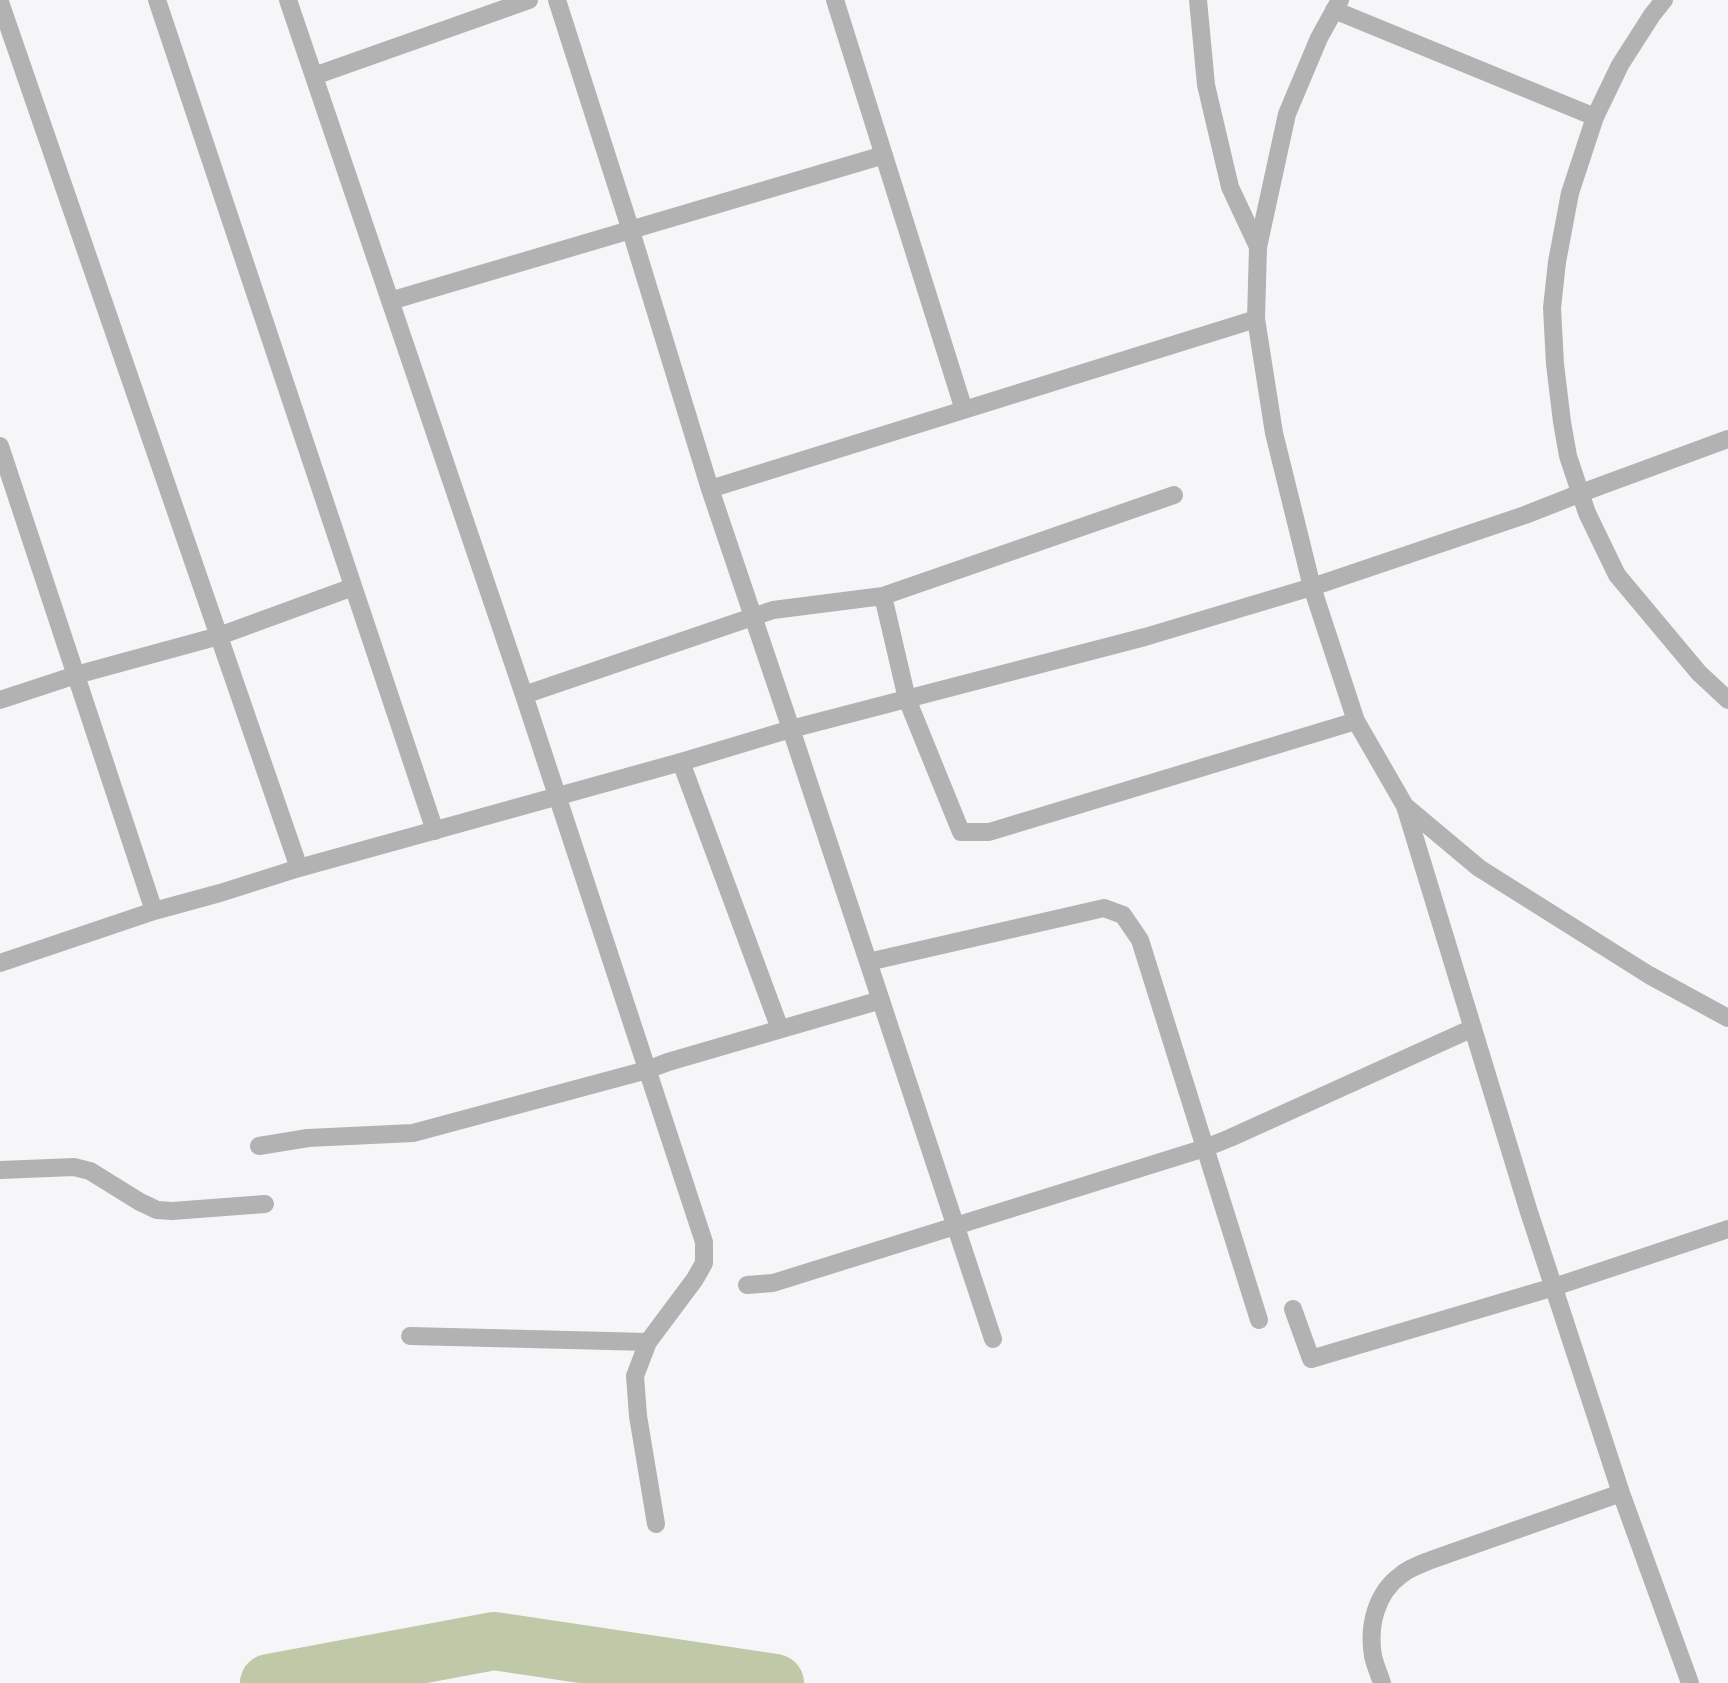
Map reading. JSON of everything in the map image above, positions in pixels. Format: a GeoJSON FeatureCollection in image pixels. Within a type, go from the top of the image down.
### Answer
{"type":"FeatureCollection","features":[{"type":"Feature","properties":{"kind":"street"},"geometry":{"type":"LineString","coordinates":[[157,0],[435,831]]}},
{"type":"Feature","properties":{"kind":"street"},"geometry":{"type":"LineString","coordinates":[[288,0],[524,695],[704,1242],[704,1263],[695,1279],[648,1342],[635,1376],[638,1416],[656,1524]]}},
{"type":"Feature","properties":{"kind":"street"},"geometry":{"type":"LineString","coordinates":[[314,76],[529,0]]}},
{"type":"Feature","properties":{"kind":"street"},"geometry":{"type":"LineString","coordinates":[[557,0],[710,489],[993,1339]]}},
{"type":"Feature","properties":{"kind":"street"},"geometry":{"type":"LineString","coordinates":[[835,0],[964,410]]}},
{"type":"Feature","properties":{"kind":"street"},"geometry":{"type":"LineString","coordinates":[[1198,0],[1206,85],[1230,187],[1258,247]]}},
{"type":"Feature","properties":{"kind":"street"},"geometry":{"type":"LineString","coordinates":[[1664,0],[1620,65],[1595,117],[1570,193],[1557,262],[1552,308],[1555,364],[1568,456],[1591,523],[1617,574],[1699,673],[1728,700]]}},
{"type":"Feature","properties":{"kind":"street"},"geometry":{"type":"LineString","coordinates":[[0,2],[299,868]]}},
{"type":"Feature","properties":{"kind":"street"},"geometry":{"type":"LineString","coordinates":[[1595,117],[1337,5],[1319,38],[1287,114],[1258,247],[1256,319],[1274,433],[1312,587],[1356,721],[1405,806],[1554,1287],[1621,1493],[1690,1683]]}},
{"type":"Feature","properties":{"kind":"street"},"geometry":{"type":"LineString","coordinates":[[390,301],[884,155]]}},
{"type":"Feature","properties":{"kind":"street"},"geometry":{"type":"LineString","coordinates":[[710,489],[1256,319]]}},
{"type":"Feature","properties":{"kind":"street"},"geometry":{"type":"LineString","coordinates":[[0,963],[154,911],[299,868],[681,762],[791,729],[1145,637],[1312,587],[1525,515],[1728,439]]}},
{"type":"Feature","properties":{"kind":"street"},"geometry":{"type":"LineString","coordinates":[[0,446],[154,911]]}},
{"type":"Feature","properties":{"kind":"street"},"geometry":{"type":"LineString","coordinates":[[524,695],[773,610],[883,596],[1174,495]]}},
{"type":"Feature","properties":{"kind":"street"},"geometry":{"type":"LineString","coordinates":[[0,700],[76,675],[219,636],[353,587]]}},
{"type":"Feature","properties":{"kind":"street"},"geometry":{"type":"LineString","coordinates":[[883,596],[907,699],[961,832],[989,832],[1356,721]]}},
{"type":"Feature","properties":{"kind":"street"},"geometry":{"type":"LineString","coordinates":[[681,762],[780,1029]]}},
{"type":"Feature","properties":{"kind":"street"},"geometry":{"type":"LineString","coordinates":[[1405,806],[1479,868],[1649,975],[1728,1018]]}},
{"type":"Feature","properties":{"kind":"street"},"geometry":{"type":"LineString","coordinates":[[868,962],[1104,908],[1123,915],[1140,940],[1259,1320]]}},
{"type":"Feature","properties":{"kind":"street"},"geometry":{"type":"LineString","coordinates":[[259,1146],[308,1138],[413,1133],[647,1070],[880,1000]]}},
{"type":"Feature","properties":{"kind":"street"},"geometry":{"type":"LineString","coordinates":[[747,1285],[773,1283],[1205,1148],[1473,1028]]}},
{"type":"Feature","properties":{"kind":"street"},"geometry":{"type":"LineString","coordinates":[[0,1170],[74,1167],[90,1171],[156,1210],[172,1211],[265,1204]]}},
{"type":"Feature","properties":{"kind":"street"},"geometry":{"type":"LineString","coordinates":[[1293,1309],[1311,1359],[1554,1287],[1728,1229]]}},
{"type":"Feature","properties":{"kind":"street"},"geometry":{"type":"LineString","coordinates":[[410,1336],[648,1342]]}},
{"type":"Feature","properties":{"kind":"street"},"geometry":{"type":"LineString","coordinates":[[1382,1683],[1374,1657],[1371,1636],[1376,1610],[1386,1588],[1402,1573],[1431,1560],[1621,1493]]}},
{"type":"Feature","properties":{"kind":"waterway"},"geometry":{"type":"LineString","coordinates":[[269,1683],[494,1641],[775,1683]]}}]}
